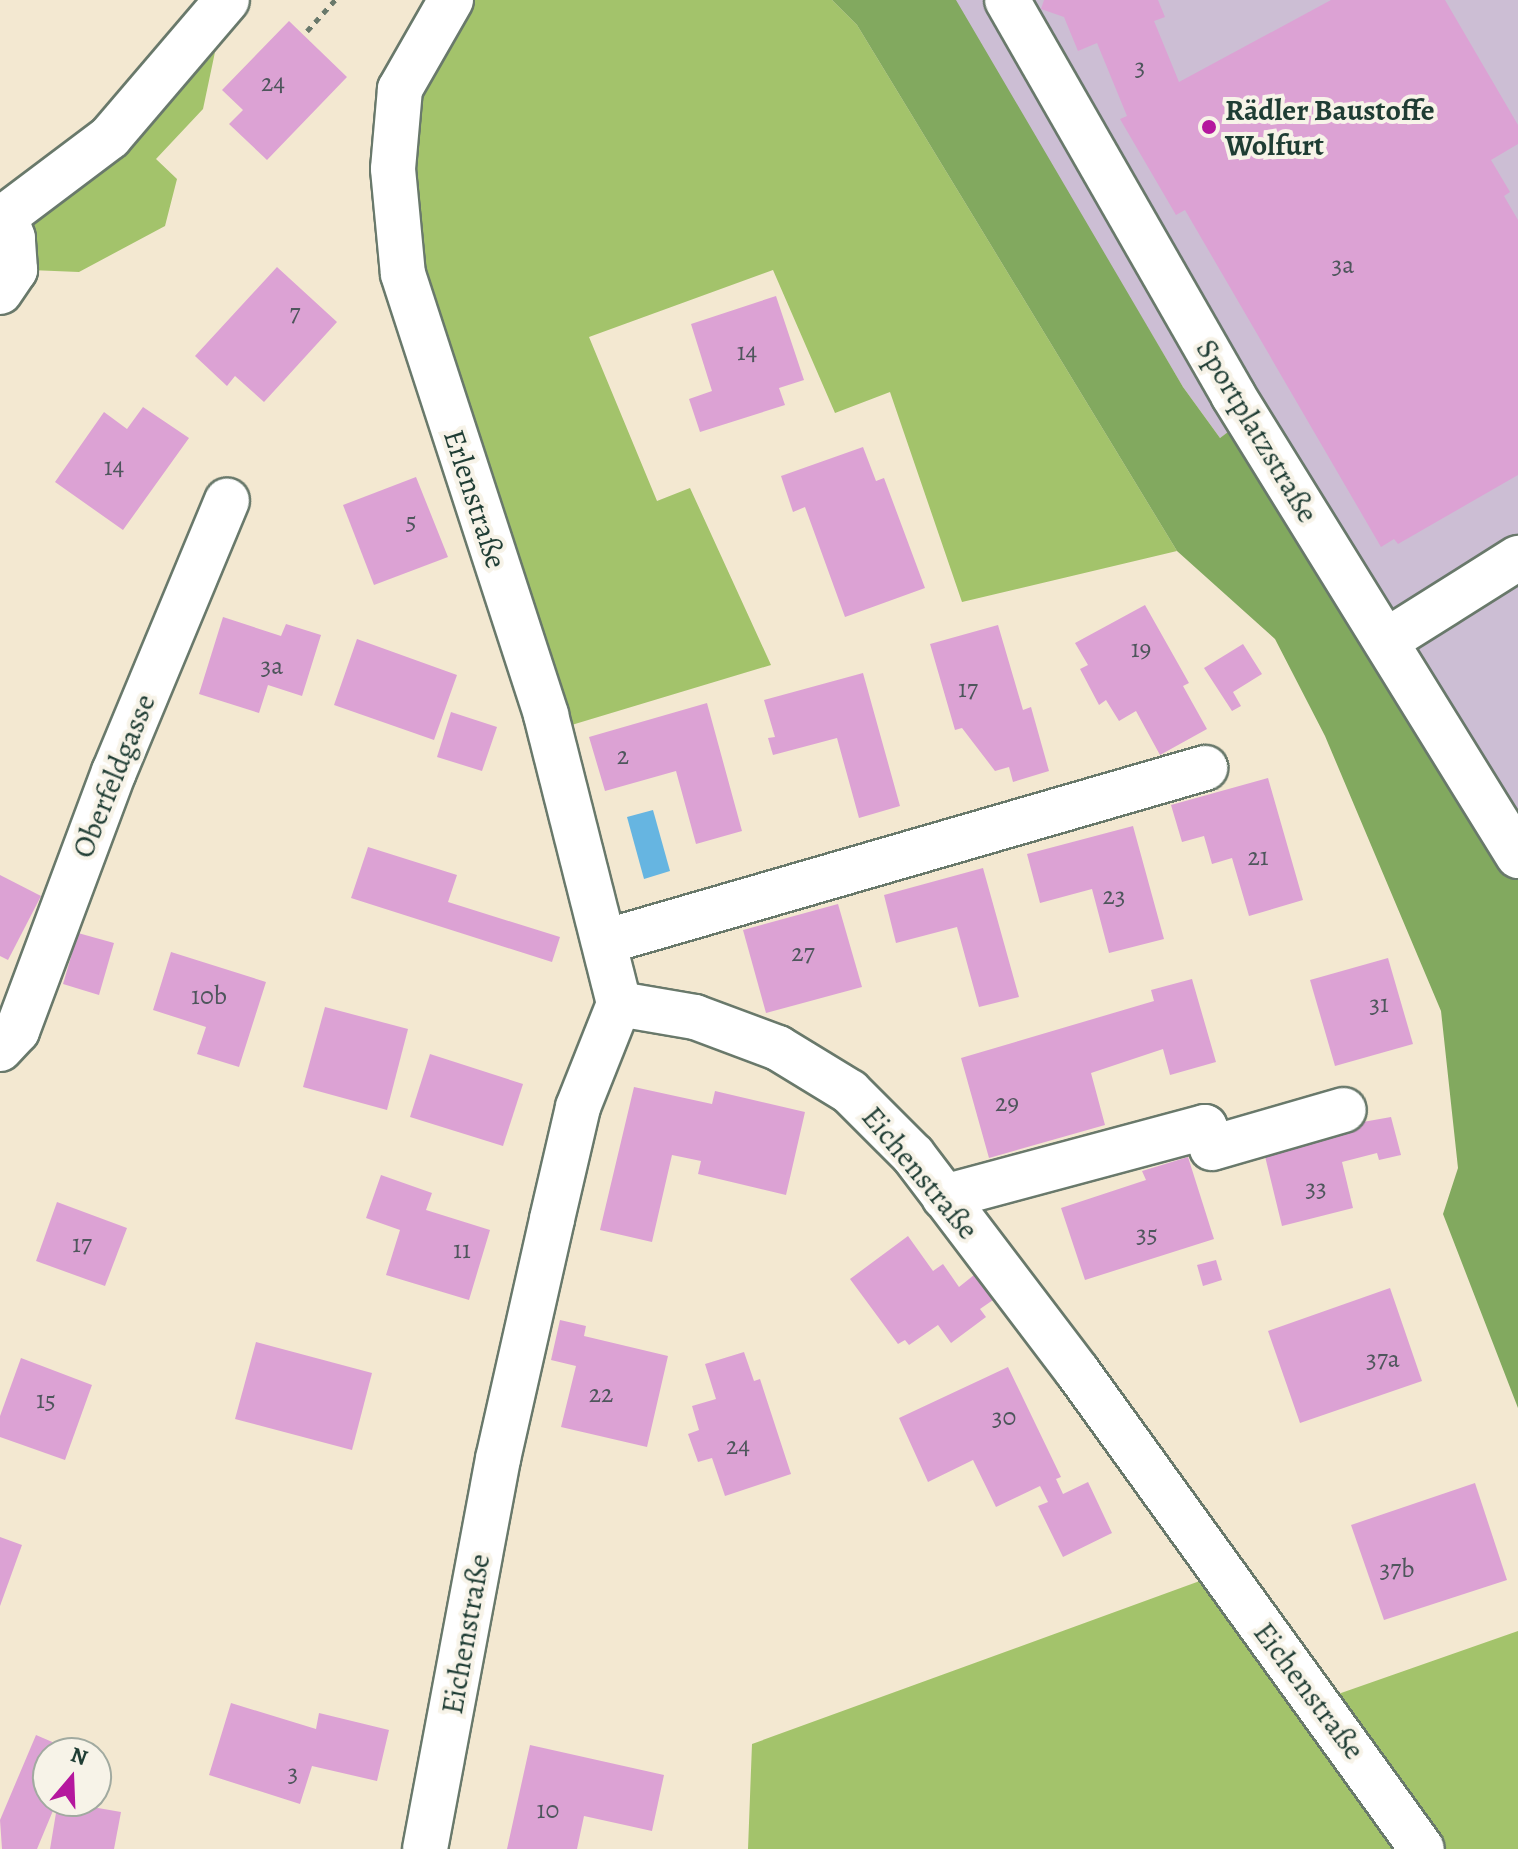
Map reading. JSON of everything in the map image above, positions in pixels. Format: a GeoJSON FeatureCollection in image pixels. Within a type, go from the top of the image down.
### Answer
{"type":"FeatureCollection","features":[{"type":"Feature","properties":{"kind":"street"},"geometry":{"type":"LineString","coordinates":[[0,292],[15,270],[13,238],[2,219],[110,137],[227,0]]}},
{"type":"Feature","properties":{"kind":"street","name":"Erlenstraße"},"geometry":{"type":"LineString","coordinates":[[451,0],[400,89],[393,169],[403,274],[546,715],[619,1004]]}},
{"type":"Feature","properties":{"kind":"street","name":"Sportplatzstraße"},"geometry":{"type":"LineString","coordinates":[[1007,0],[1233,395],[1518,856]]}},
{"type":"Feature","properties":{"kind":"street","name":"Oberfeldgasse"},"geometry":{"type":"LineString","coordinates":[[0,1049],[17,1031],[114,772],[227,501]]}},
{"type":"Feature","properties":{"kind":"street"},"geometry":{"type":"LineString","coordinates":[[1386,641],[1518,558]]}},
{"type":"Feature","properties":{"kind":"street"},"geometry":{"type":"LineString","coordinates":[[604,942],[1205,768]]}},
{"type":"Feature","properties":{"kind":"street","name":"Eichenstraße"},"geometry":{"type":"LineString","coordinates":[[425,1849],[498,1459],[578,1107],[619,1004],[695,1017],[778,1048],[850,1092],[913,1155],[1422,1849]]}},
{"type":"Feature","properties":{"kind":"street"},"geometry":{"type":"LineString","coordinates":[[944,1197],[1205,1127],[1212,1148],[1344,1110]]}},
{"type":"Feature","properties":{"kind":"path"},"geometry":{"type":"LineString","coordinates":[[307,31],[335,0]]}},
{"type":"Feature","properties":{"kind":"shaded area"},"geometry":{"type":"Polygon","coordinates":[[[953,0],[1518,0],[1518,863],[1244,421],[1220,438],[1183,387],[953,0]]]}},
{"type":"Feature","properties":{"kind":"green space"},"geometry":{"type":"Polygon","coordinates":[[[458,0],[832,0],[857,25],[1177,551],[962,602],[890,392],[835,413],[773,270],[589,337],[657,501],[690,488],[771,665],[555,730],[496,552],[396,167],[451,5],[458,0]]]}},
{"type":"Feature","properties":{"kind":"green space"},"geometry":{"type":"Polygon","coordinates":[[[832,0],[956,0],[1183,387],[1220,438],[1244,420],[1518,863],[1518,1408],[1443,1214],[1458,1168],[1441,1011],[1325,736],[1275,639],[1177,551],[857,25],[832,0]]]}},
{"type":"Feature","properties":{"kind":"green space"},"geometry":{"type":"Polygon","coordinates":[[[215,52],[203,109],[156,159],[177,179],[165,226],[79,272],[30,270],[25,228],[170,103],[215,52]]]}},
{"type":"Feature","properties":{"kind":"green space"},"geometry":{"type":"Polygon","coordinates":[[[1208,1578],[1304,1706],[1518,1631],[1518,1849],[748,1849],[752,1744],[1208,1578]]]}},
{"type":"Feature","properties":{"kind":"water"},"geometry":{"type":"Polygon","coordinates":[[[653,810],[670,871],[644,879],[627,817],[653,810]]]}},
{"type":"Feature","properties":{"kind":"building"},"geometry":{"type":"Polygon","coordinates":[[[1044,0],[1158,0],[1165,17],[1154,21],[1179,82],[1331,0],[1445,0],[1518,125],[1518,144],[1491,160],[1510,192],[1504,196],[1518,220],[1518,475],[1398,544],[1394,539],[1381,547],[1185,210],[1176,215],[1120,119],[1127,116],[1097,43],[1078,51],[1064,17],[1041,9],[1044,0]]]}},
{"type":"Feature","properties":{"kind":"building"},"geometry":{"type":"Polygon","coordinates":[[[289,21],[347,77],[267,160],[229,124],[243,110],[222,90],[289,21]]]}},
{"type":"Feature","properties":{"kind":"building"},"geometry":{"type":"Polygon","coordinates":[[[277,267],[337,322],[264,402],[235,376],[227,386],[195,356],[277,267]]]}},
{"type":"Feature","properties":{"kind":"building"},"geometry":{"type":"Polygon","coordinates":[[[776,296],[804,380],[779,388],[785,405],[700,432],[689,399],[712,391],[691,324],[776,296]]]}},
{"type":"Feature","properties":{"kind":"building"},"geometry":{"type":"Polygon","coordinates":[[[143,407],[189,438],[123,530],[55,482],[104,412],[127,429],[143,407]]]}},
{"type":"Feature","properties":{"kind":"building"},"geometry":{"type":"Polygon","coordinates":[[[863,447],[876,481],[884,478],[925,588],[845,617],[805,507],[793,512],[781,476],[863,447]]]}},
{"type":"Feature","properties":{"kind":"building"},"geometry":{"type":"Polygon","coordinates":[[[416,477],[448,557],[374,585],[343,505],[416,477]]]}},
{"type":"Feature","properties":{"kind":"building"},"geometry":{"type":"Polygon","coordinates":[[[1145,605],[1189,683],[1183,686],[1207,729],[1160,755],[1136,711],[1119,721],[1106,700],[1099,705],[1080,669],[1088,665],[1075,643],[1145,605]]]}},
{"type":"Feature","properties":{"kind":"building"},"geometry":{"type":"Polygon","coordinates":[[[223,617],[281,636],[286,624],[321,635],[302,696],[268,685],[259,713],[199,694],[223,617]]]}},
{"type":"Feature","properties":{"kind":"building"},"geometry":{"type":"Polygon","coordinates":[[[998,625],[1023,710],[1031,707],[1049,771],[1013,782],[1009,767],[995,771],[962,728],[955,730],[930,644],[998,625]]]}},
{"type":"Feature","properties":{"kind":"building"},"geometry":{"type":"Polygon","coordinates":[[[357,639],[457,675],[434,740],[334,705],[357,639]]]}},
{"type":"Feature","properties":{"kind":"building"},"geometry":{"type":"Polygon","coordinates":[[[1243,644],[1262,674],[1233,692],[1241,706],[1232,711],[1204,668],[1243,644]]]}},
{"type":"Feature","properties":{"kind":"building"},"geometry":{"type":"Polygon","coordinates":[[[863,673],[900,806],[859,818],[837,738],[773,755],[768,738],[775,737],[764,700],[863,673]]]}},
{"type":"Feature","properties":{"kind":"building"},"geometry":{"type":"Polygon","coordinates":[[[707,703],[742,831],[696,844],[676,771],[605,791],[589,737],[707,703]]]}},
{"type":"Feature","properties":{"kind":"building"},"geometry":{"type":"Polygon","coordinates":[[[451,712],[497,727],[482,771],[437,757],[451,712]]]}},
{"type":"Feature","properties":{"kind":"building"},"geometry":{"type":"Polygon","coordinates":[[[1268,778],[1303,900],[1249,916],[1232,858],[1212,864],[1204,836],[1182,842],[1171,805],[1268,778]]]}},
{"type":"Feature","properties":{"kind":"building"},"geometry":{"type":"Polygon","coordinates":[[[1133,826],[1164,939],[1109,953],[1092,889],[1040,903],[1027,854],[1133,826]]]}},
{"type":"Feature","properties":{"kind":"building"},"geometry":{"type":"Polygon","coordinates":[[[368,847],[457,875],[448,902],[560,937],[552,962],[351,898],[368,847]]]}},
{"type":"Feature","properties":{"kind":"building"},"geometry":{"type":"Polygon","coordinates":[[[983,868],[1019,997],[979,1007],[957,927],[896,943],[884,895],[983,868]]]}},
{"type":"Feature","properties":{"kind":"building"},"geometry":{"type":"Polygon","coordinates":[[[0,875],[41,896],[8,960],[0,956],[0,875]]]}},
{"type":"Feature","properties":{"kind":"building"},"geometry":{"type":"Polygon","coordinates":[[[838,904],[862,987],[766,1013],[743,930],[838,904]]]}},
{"type":"Feature","properties":{"kind":"building"},"geometry":{"type":"Polygon","coordinates":[[[78,933],[114,943],[99,995],[63,984],[78,933]]]}},
{"type":"Feature","properties":{"kind":"building"},"geometry":{"type":"Polygon","coordinates":[[[171,952],[266,982],[239,1067],[197,1054],[206,1027],[153,1010],[171,952]]]}},
{"type":"Feature","properties":{"kind":"building"},"geometry":{"type":"Polygon","coordinates":[[[1388,958],[1413,1044],[1335,1066],[1310,980],[1388,958]]]}},
{"type":"Feature","properties":{"kind":"building"},"geometry":{"type":"Polygon","coordinates":[[[1192,979],[1216,1062],[1170,1075],[1163,1049],[1091,1073],[1105,1125],[989,1158],[961,1058],[1154,1001],[1151,990],[1192,979]]]}},
{"type":"Feature","properties":{"kind":"building"},"geometry":{"type":"Polygon","coordinates":[[[325,1007],[408,1029],[387,1110],[303,1087],[325,1007]]]}},
{"type":"Feature","properties":{"kind":"building"},"geometry":{"type":"Polygon","coordinates":[[[430,1054],[523,1084],[503,1146],[410,1117],[430,1054]]]}},
{"type":"Feature","properties":{"kind":"building"},"geometry":{"type":"Polygon","coordinates":[[[634,1087],[712,1104],[715,1091],[805,1112],[786,1195],[698,1174],[701,1161],[672,1155],[652,1242],[600,1230],[634,1087]]]}},
{"type":"Feature","properties":{"kind":"building"},"geometry":{"type":"Polygon","coordinates":[[[1391,1117],[1401,1155],[1379,1160],[1377,1153],[1342,1162],[1353,1208],[1282,1226],[1261,1140],[1391,1117]]]}},
{"type":"Feature","properties":{"kind":"building"},"geometry":{"type":"Polygon","coordinates":[[[1188,1157],[1214,1239],[1085,1280],[1061,1208],[1146,1180],[1142,1171],[1188,1157]]]}},
{"type":"Feature","properties":{"kind":"building"},"geometry":{"type":"Polygon","coordinates":[[[381,1175],[432,1193],[426,1210],[490,1230],[469,1300],[386,1275],[400,1230],[366,1218],[381,1175]]]}},
{"type":"Feature","properties":{"kind":"building"},"geometry":{"type":"Polygon","coordinates":[[[57,1202],[127,1228],[105,1286],[36,1261],[57,1202]]]}},
{"type":"Feature","properties":{"kind":"building"},"geometry":{"type":"Polygon","coordinates":[[[908,1236],[933,1271],[943,1264],[959,1287],[974,1275],[993,1300],[980,1309],[986,1317],[951,1343],[938,1325],[909,1345],[905,1340],[898,1344],[850,1279],[908,1236]]]}},
{"type":"Feature","properties":{"kind":"building"},"geometry":{"type":"Polygon","coordinates":[[[1216,1260],[1222,1280],[1203,1286],[1197,1265],[1216,1260]]]}},
{"type":"Feature","properties":{"kind":"building"},"geometry":{"type":"Polygon","coordinates":[[[1390,1288],[1422,1381],[1300,1423],[1268,1331],[1390,1288]]]}},
{"type":"Feature","properties":{"kind":"building"},"geometry":{"type":"Polygon","coordinates":[[[560,1320],[586,1326],[584,1336],[668,1356],[647,1447],[561,1427],[576,1366],[551,1360],[560,1320]]]}},
{"type":"Feature","properties":{"kind":"building"},"geometry":{"type":"Polygon","coordinates":[[[256,1342],[372,1373],[352,1450],[235,1419],[256,1342]]]}},
{"type":"Feature","properties":{"kind":"building"},"geometry":{"type":"Polygon","coordinates":[[[744,1352],[754,1381],[760,1379],[791,1474],[725,1496],[712,1458],[698,1462],[688,1434],[699,1430],[692,1406],[716,1399],[705,1364],[744,1352]]]}},
{"type":"Feature","properties":{"kind":"building"},"geometry":{"type":"Polygon","coordinates":[[[21,1358],[92,1385],[65,1460],[0,1437],[0,1416],[21,1358]]]}},
{"type":"Feature","properties":{"kind":"building"},"geometry":{"type":"Polygon","coordinates":[[[1008,1367],[1061,1477],[1056,1479],[1063,1494],[1088,1482],[1112,1533],[1063,1557],[1038,1506],[1048,1502],[1040,1486],[996,1507],[973,1460],[928,1482],[899,1418],[1008,1367]]]}},
{"type":"Feature","properties":{"kind":"building"},"geometry":{"type":"Polygon","coordinates":[[[1475,1483],[1507,1580],[1384,1620],[1351,1525],[1475,1483]]]}},
{"type":"Feature","properties":{"kind":"building"},"geometry":{"type":"Polygon","coordinates":[[[0,1537],[22,1545],[0,1606],[0,1537]]]}},
{"type":"Feature","properties":{"kind":"building"},"geometry":{"type":"Polygon","coordinates":[[[231,1703],[316,1729],[319,1713],[389,1730],[377,1781],[312,1766],[300,1804],[209,1775],[231,1703]]]}},
{"type":"Feature","properties":{"kind":"building"},"geometry":{"type":"Polygon","coordinates":[[[32,1744],[32,1817],[50,1817],[37,1849],[2,1849],[0,1820],[32,1744]]]}},
{"type":"Feature","properties":{"kind":"building"},"geometry":{"type":"Polygon","coordinates":[[[530,1745],[664,1775],[652,1831],[584,1816],[577,1849],[507,1849],[530,1745]]]}},
{"type":"Feature","properties":{"kind":"building"},"geometry":{"type":"Polygon","coordinates":[[[112,1810],[121,1812],[114,1849],[50,1849],[55,1817],[112,1817],[112,1810]]]}},
{"type":"Feature","properties":{"kind":"place","name":"Rädler Baustoffe Wolfurt"},"geometry":{"type":"Point","coordinates":[1209,127]}}]}
